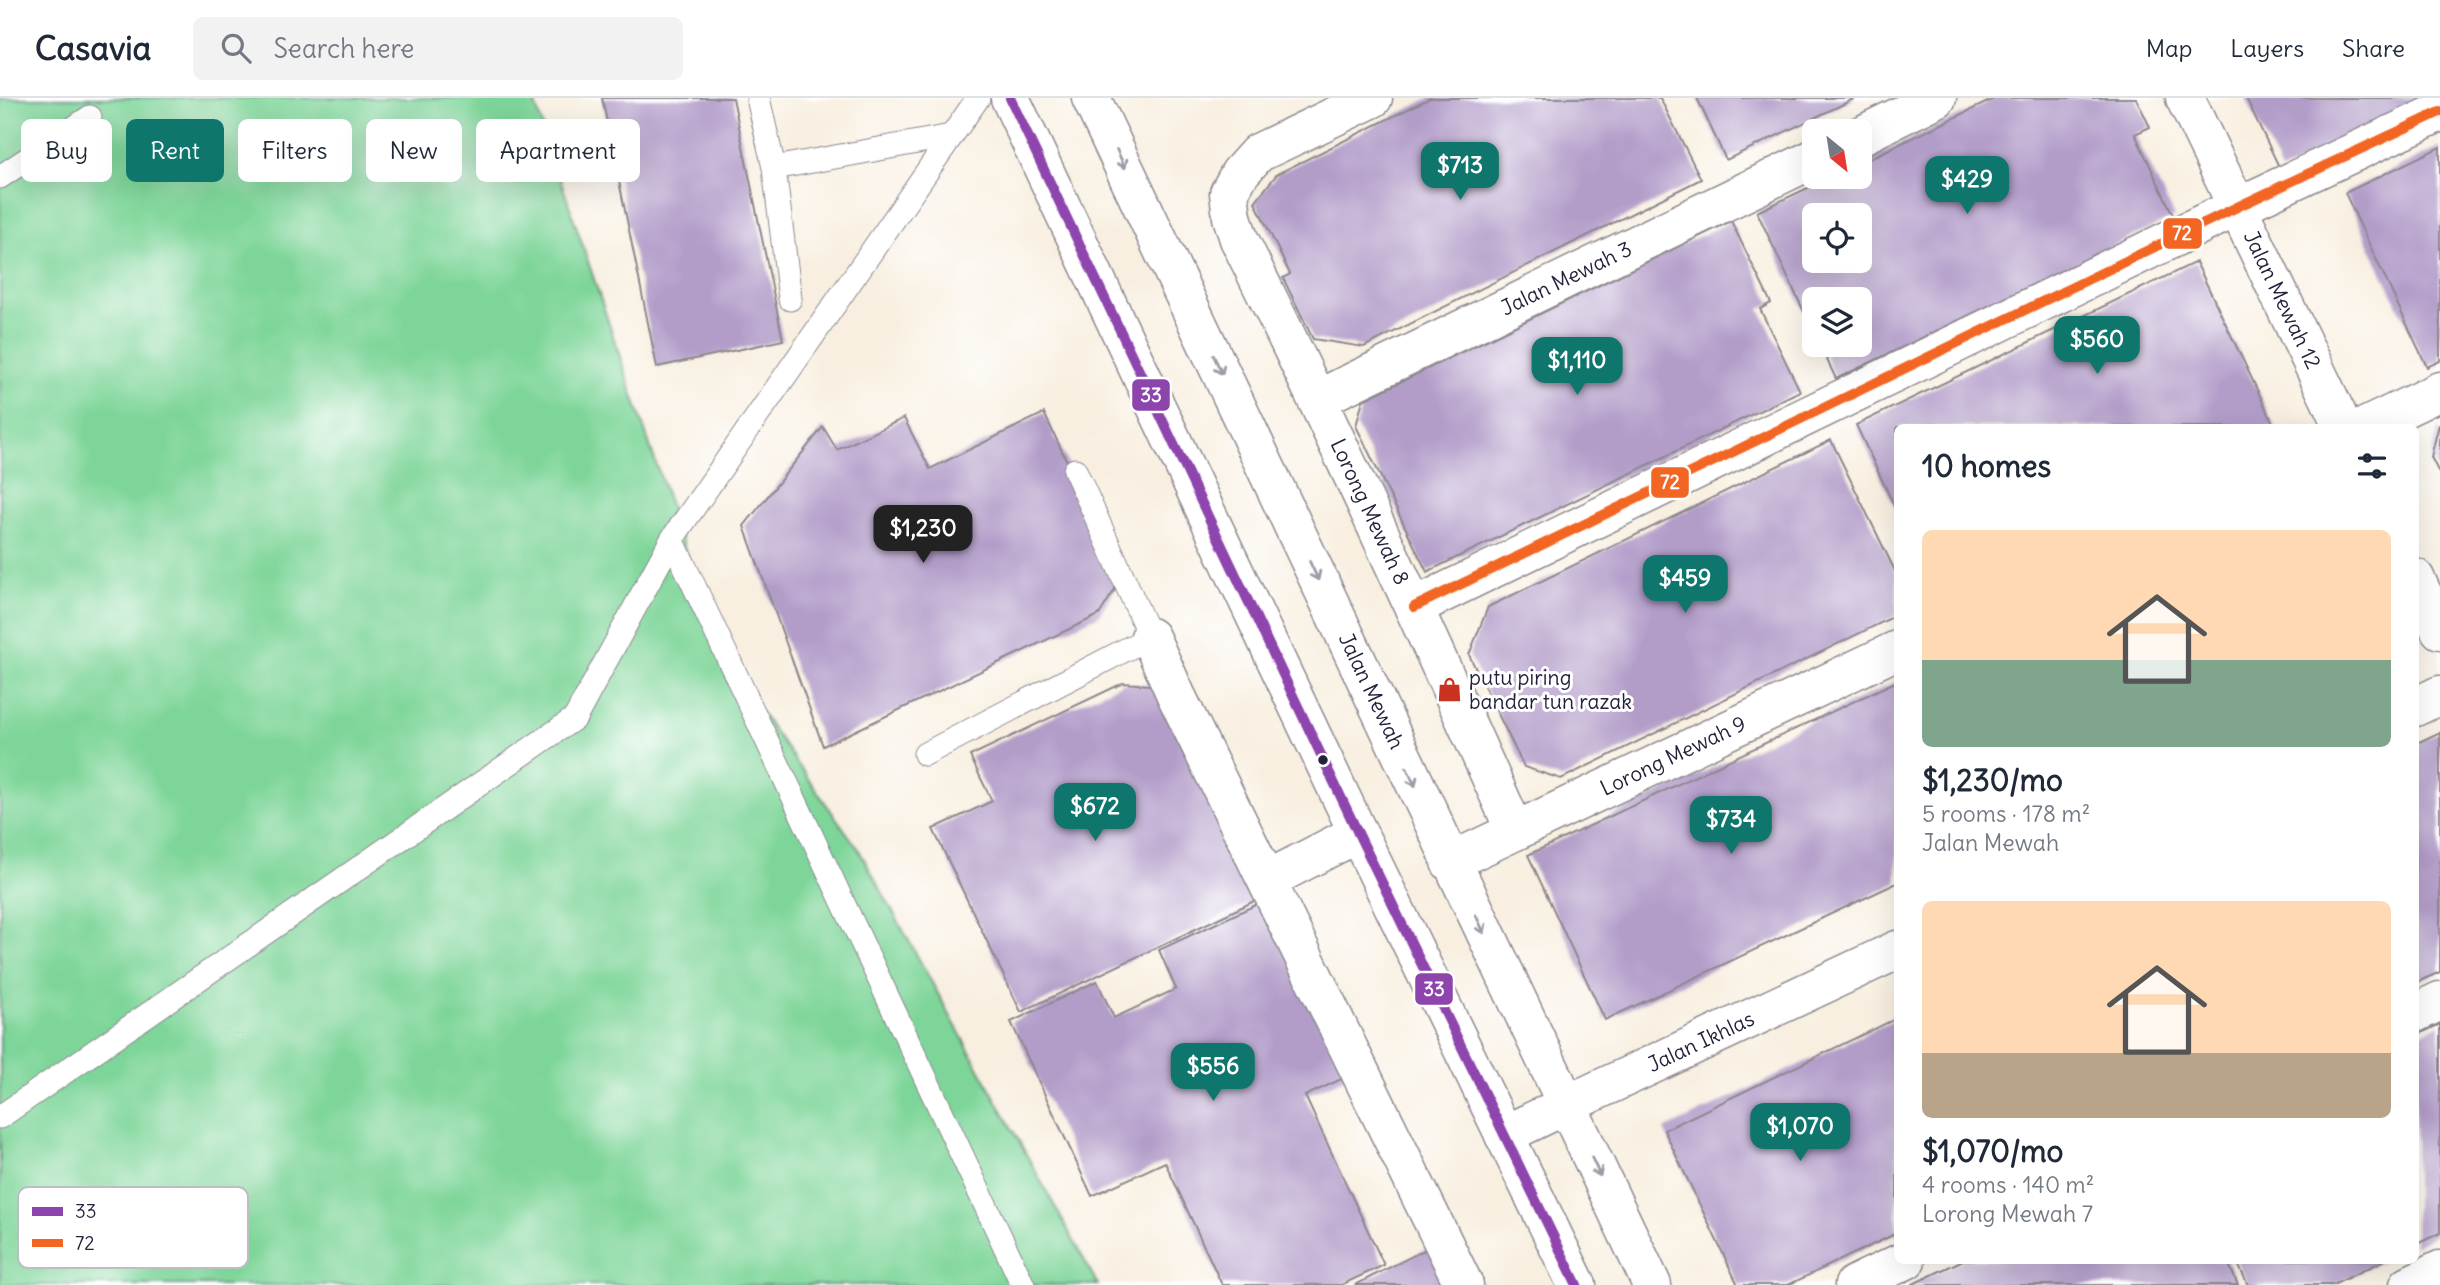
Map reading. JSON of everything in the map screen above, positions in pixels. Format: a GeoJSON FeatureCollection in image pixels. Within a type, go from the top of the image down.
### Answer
{"type":"FeatureCollection","features":[{"type":"Feature","properties":{"kind":"street"},"geometry":{"type":"LineString","coordinates":[[1010,98],[1358,833],[1577,1285]]}},
{"type":"Feature","properties":{"kind":"street","name":"Lorong Mewah 8"},"geometry":{"type":"LineString","coordinates":[[1373,98],[1258,153],[1240,173],[1229,192],[1232,217],[1239,239],[1318,399],[1515,831]]}},
{"type":"Feature","properties":{"kind":"street"},"geometry":{"type":"LineString","coordinates":[[1872,130],[1937,98]]}},
{"type":"Feature","properties":{"kind":"street","name":"Jalan Mewah 12"},"geometry":{"type":"LineString","coordinates":[[2185,98],[2342,424]]}},
{"type":"Feature","properties":{"kind":"street","name":"Jalan Mewah"},"geometry":{"type":"LineString","coordinates":[[1102,105],[1450,862],[1652,1285]]}},
{"type":"Feature","properties":{"kind":"street"},"geometry":{"type":"LineString","coordinates":[[1414,607],[2237,206],[2440,112]]}},
{"type":"Feature","properties":{"kind":"street","name":"Jalan Mewah 3"},"geometry":{"type":"LineString","coordinates":[[1318,399],[1802,164]]}},
{"type":"Feature","properties":{"kind":"street"},"geometry":{"type":"LineString","coordinates":[[2371,424],[2440,391]]}},
{"type":"Feature","properties":{"kind":"street"},"geometry":{"type":"LineString","coordinates":[[2419,586],[2440,630]]}},
{"type":"Feature","properties":{"kind":"street"},"geometry":{"type":"LineString","coordinates":[[1150,637],[1464,1285]]}},
{"type":"Feature","properties":{"kind":"street","name":"Lorong Mewah 9"},"geometry":{"type":"LineString","coordinates":[[1450,862],[1894,651]]}},
{"type":"Feature","properties":{"kind":"street"},"geometry":{"type":"LineString","coordinates":[[2419,705],[2440,695]]}},
{"type":"Feature","properties":{"kind":"street"},"geometry":{"type":"LineString","coordinates":[[1267,880],[1358,833]]}},
{"type":"Feature","properties":{"kind":"street","name":"Jalan Ikhlas"},"geometry":{"type":"LineString","coordinates":[[1504,1135],[1894,951]]}},
{"type":"Feature","properties":{"kind":"street"},"geometry":{"type":"LineString","coordinates":[[2419,1011],[2440,1001]]}},
{"type":"Feature","properties":{"kind":"street"},"geometry":{"type":"LineString","coordinates":[[1854,1285],[1898,1264]]}},
{"type":"Feature","properties":{"kind":"street"},"geometry":{"type":"LineString","coordinates":[[2409,1285],[2440,1270]]}},
{"type":"Feature","properties":{"kind":"lane"},"geometry":{"type":"LineString","coordinates":[[758,98],[774,168],[790,299]]}},
{"type":"Feature","properties":{"kind":"lane"},"geometry":{"type":"LineString","coordinates":[[0,1117],[575,718],[672,539],[978,98]]}},
{"type":"Feature","properties":{"kind":"lane"},"geometry":{"type":"LineString","coordinates":[[0,177],[90,117]]}},
{"type":"Feature","properties":{"kind":"lane"},"geometry":{"type":"LineString","coordinates":[[774,168],[951,136]]}},
{"type":"Feature","properties":{"kind":"lane"},"geometry":{"type":"LineString","coordinates":[[925,754],[1150,637],[1075,470]]}},
{"type":"Feature","properties":{"kind":"lane"},"geometry":{"type":"LineString","coordinates":[[672,539],[1023,1285]]}},
{"type":"Feature","properties":{"kind":"green space"},"geometry":{"type":"Polygon","coordinates":[[[0,98],[533,98],[540,119],[476,119],[476,182],[561,182],[721,657],[859,850],[1098,1285],[0,1285],[0,98]]]}},
{"type":"Feature","properties":{"kind":"building"},"geometry":{"type":"Polygon","coordinates":[[[602,98],[733,98],[783,340],[657,367],[619,182],[640,182],[640,119],[606,119],[602,98]]]}},
{"type":"Feature","properties":{"kind":"building"},"geometry":{"type":"Polygon","coordinates":[[[1430,98],[1660,98],[1701,179],[1364,347],[1313,339],[1283,278],[1290,274],[1255,202],[1277,174],[1430,98]]]}},
{"type":"Feature","properties":{"kind":"building"},"geometry":{"type":"Polygon","coordinates":[[[1697,98],[1856,98],[1812,119],[1802,119],[1802,124],[1726,160],[1697,98]]]}},
{"type":"Feature","properties":{"kind":"building"},"geometry":{"type":"Polygon","coordinates":[[[1996,98],[2136,98],[2150,127],[2135,134],[2174,217],[1836,379],[1826,357],[1872,357],[1872,287],[1802,287],[1802,307],[1757,212],[1806,189],[1872,189],[1872,157],[1996,98]]]}},
{"type":"Feature","properties":{"kind":"building"},"geometry":{"type":"Polygon","coordinates":[[[2246,98],[2431,98],[2281,171],[2246,98]]]}},
{"type":"Feature","properties":{"kind":"building"},"geometry":{"type":"Polygon","coordinates":[[[2440,147],[2440,361],[2427,367],[2345,193],[2440,147]]]}},
{"type":"Feature","properties":{"kind":"building"},"geometry":{"type":"Polygon","coordinates":[[[1731,221],[1771,303],[1760,309],[1800,391],[1427,572],[1356,426],[1363,400],[1731,221]]]}},
{"type":"Feature","properties":{"kind":"building"},"geometry":{"type":"Polygon","coordinates":[[[2196,262],[2274,424],[1894,424],[1894,506],[1856,425],[2196,262]]]}},
{"type":"Feature","properties":{"kind":"building"},"geometry":{"type":"Polygon","coordinates":[[[1044,413],[1122,578],[1099,615],[823,746],[744,526],[823,427],[837,450],[904,418],[930,469],[1044,413]]]}},
{"type":"Feature","properties":{"kind":"building"},"geometry":{"type":"Polygon","coordinates":[[[2440,424],[2440,475],[2431,457],[2440,424]]]}},
{"type":"Feature","properties":{"kind":"building"},"geometry":{"type":"Polygon","coordinates":[[[1831,440],[1894,569],[1894,616],[1561,779],[1524,767],[1469,655],[1488,607],[1831,440]]]}},
{"type":"Feature","properties":{"kind":"building"},"geometry":{"type":"Polygon","coordinates":[[[1894,682],[1894,884],[1605,1020],[1528,855],[1894,682]]]}},
{"type":"Feature","properties":{"kind":"building"},"geometry":{"type":"Polygon","coordinates":[[[1123,683],[1164,686],[1265,896],[1021,1012],[933,829],[992,801],[970,756],[1123,683]]]}},
{"type":"Feature","properties":{"kind":"building"},"geometry":{"type":"Polygon","coordinates":[[[2440,732],[2440,972],[2419,981],[2419,742],[2440,732]]]}},
{"type":"Feature","properties":{"kind":"building"},"geometry":{"type":"Polygon","coordinates":[[[1266,900],[1348,1076],[1305,1096],[1384,1265],[1341,1285],[1222,1285],[1165,1162],[1092,1196],[1011,1022],[1097,981],[1114,1018],[1176,989],[1159,950],[1266,900]]]}},
{"type":"Feature","properties":{"kind":"building"},"geometry":{"type":"Polygon","coordinates":[[[1894,1019],[1894,1234],[1788,1285],[1738,1285],[1664,1130],[1894,1019]]]}},
{"type":"Feature","properties":{"kind":"building"},"geometry":{"type":"Polygon","coordinates":[[[2440,1024],[2440,1233],[2419,1243],[2419,1034],[2440,1024]]]}},
{"type":"Feature","properties":{"kind":"building"},"geometry":{"type":"Polygon","coordinates":[[[1428,1248],[1447,1285],[1355,1285],[1428,1248]]]}},
{"type":"Feature","properties":{"kind":"building"},"geometry":{"type":"Polygon","coordinates":[[[1955,1264],[2229,1264],[2238,1285],[1911,1285],[1955,1264]]]}},
{"type":"Feature","properties":{"kind":"building"},"geometry":{"type":"Polygon","coordinates":[[[2238,1264],[2377,1264],[2333,1285],[2248,1285],[2238,1264]]]}},
{"type":"Feature","properties":{"kind":"transit line","name":"33"},"geometry":{"type":"LineString","coordinates":[[1010,98],[1358,833],[1577,1285]]}},
{"type":"Feature","properties":{"kind":"transit line","name":"72"},"geometry":{"type":"LineString","coordinates":[[1414,607],[2237,207],[2440,112]]}},
{"type":"Feature","properties":{"kind":"place","name":"putu piring bandar tun razak"},"geometry":{"type":"Point","coordinates":[1449,690]}}]}
